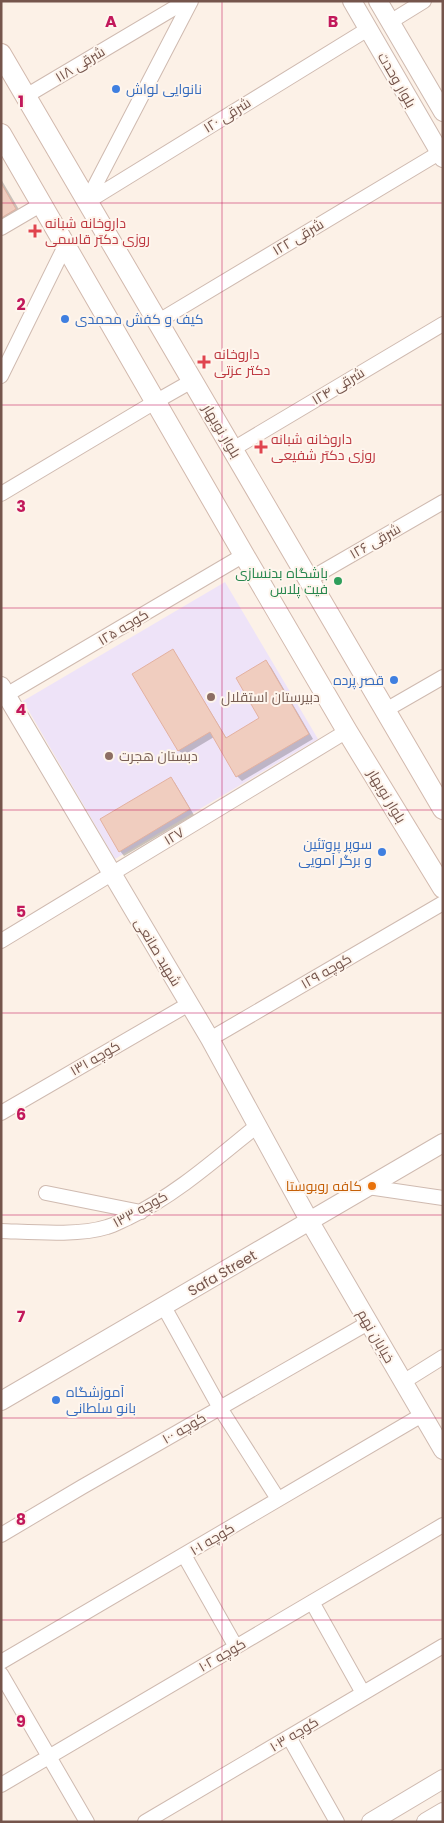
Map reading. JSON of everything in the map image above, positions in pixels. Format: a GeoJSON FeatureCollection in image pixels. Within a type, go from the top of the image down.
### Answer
{"type":"FeatureCollection","features":[{"type":"Feature","properties":{"kind":"main road","name":"بلوار نوبهار"},"geometry":{"type":"LineString","coordinates":[[1,54],[443,809]]}},
{"type":"Feature","properties":{"kind":"main road","name":"بلوار نوبهار"},"geometry":{"type":"LineString","coordinates":[[1,134],[244,555],[443,888]]}},
{"type":"Feature","properties":{"kind":"street","name":"۱۱۸ شرقی"},"geometry":{"type":"LineString","coordinates":[[26,96],[186,1]]}},
{"type":"Feature","properties":{"kind":"street"},"geometry":{"type":"LineString","coordinates":[[87,202],[191,1]]}},
{"type":"Feature","properties":{"kind":"street","name":"بلوار وحدت"},"geometry":{"type":"LineString","coordinates":[[352,1],[441,155]]}},
{"type":"Feature","properties":{"kind":"street","name":"بلوار وحدت"},"geometry":{"type":"LineString","coordinates":[[378,1],[443,112]]}},
{"type":"Feature","properties":{"kind":"street"},"geometry":{"type":"LineString","coordinates":[[390,22],[424,1]]}},
{"type":"Feature","properties":{"kind":"street","name":"۱۲۰ شرقی"},"geometry":{"type":"LineString","coordinates":[[87,202],[368,29]]}},
{"type":"Feature","properties":{"kind":"street","name":"۱۲۲ شرقی"},"geometry":{"type":"LineString","coordinates":[[157,322],[441,155]]}},
{"type":"Feature","properties":{"kind":"street"},"geometry":{"type":"LineString","coordinates":[[1,228],[42,204]]}},
{"type":"Feature","properties":{"kind":"street"},"geometry":{"type":"LineString","coordinates":[[1,376],[66,244]]}},
{"type":"Feature","properties":{"kind":"street","name":"۱۲۴ شرقی"},"geometry":{"type":"LineString","coordinates":[[232,449],[443,324]]}},
{"type":"Feature","properties":{"kind":"street"},"geometry":{"type":"LineString","coordinates":[[1,350],[19,339]]}},
{"type":"Feature","properties":{"kind":"street"},"geometry":{"type":"LineString","coordinates":[[1,494],[192,381]]}},
{"type":"Feature","properties":{"kind":"street","name":"۱۲۶ شرقی"},"geometry":{"type":"LineString","coordinates":[[308,580],[443,502]]}},
{"type":"Feature","properties":{"kind":"street","name":"کوچه ۱۲۵"},"geometry":{"type":"LineString","coordinates":[[3,693],[244,555]]}},
{"type":"Feature","properties":{"kind":"street"},"geometry":{"type":"LineString","coordinates":[[384,711],[443,677]]}},
{"type":"Feature","properties":{"kind":"street","name":"شهید صانعی"},"geometry":{"type":"LineString","coordinates":[[3,693],[210,1039],[310,1222]]}},
{"type":"Feature","properties":{"kind":"street","name":"۱۲۷"},"geometry":{"type":"LineString","coordinates":[[1,941],[347,730]]}},
{"type":"Feature","properties":{"kind":"street","name":"کوچه ۱۲۹"},"geometry":{"type":"LineString","coordinates":[[210,1039],[443,903]]}},
{"type":"Feature","properties":{"kind":"street","name":"کوچه ۱۳۱"},"geometry":{"type":"LineString","coordinates":[[1,1113],[189,1004]]}},
{"type":"Feature","properties":{"kind":"street","name":"کوچه ۱۳۳"},"geometry":{"type":"LineString","coordinates":[[1,1231],[42,1233],[107,1228],[141,1212],[202,1170],[258,1125]]}},
{"type":"Feature","properties":{"kind":"street","name":"Safa Street"},"geometry":{"type":"LineString","coordinates":[[1,1401],[443,1143]]}},
{"type":"Feature","properties":{"kind":"street"},"geometry":{"type":"LineString","coordinates":[[368,1187],[443,1198]]}},
{"type":"Feature","properties":{"kind":"street"},"geometry":{"type":"LineString","coordinates":[[46,1193],[141,1212]]}},
{"type":"Feature","properties":{"kind":"street","name":"خیابان نهم"},"geometry":{"type":"LineString","coordinates":[[310,1222],[443,1450]]}},
{"type":"Feature","properties":{"kind":"street"},"geometry":{"type":"LineString","coordinates":[[164,1307],[220,1408],[278,1500]]}},
{"type":"Feature","properties":{"kind":"street","name":"کوچه ۱۰۰"},"geometry":{"type":"LineString","coordinates":[[1,1535],[368,1323]]}},
{"type":"Feature","properties":{"kind":"street"},"geometry":{"type":"LineString","coordinates":[[403,1382],[443,1357]]}},
{"type":"Feature","properties":{"kind":"street","name":"کوچه ۱۰۱"},"geometry":{"type":"LineString","coordinates":[[1,1662],[422,1415]]}},
{"type":"Feature","properties":{"kind":"street","name":"کوچه ۱۰۲"},"geometry":{"type":"LineString","coordinates":[[1,1784],[443,1526]]}},
{"type":"Feature","properties":{"kind":"street"},"geometry":{"type":"LineString","coordinates":[[184,1555],[236,1647]]}},
{"type":"Feature","properties":{"kind":"street"},"geometry":{"type":"LineString","coordinates":[[312,1602],[363,1693]]}},
{"type":"Feature","properties":{"kind":"street","name":"کوچه ۱۰۳"},"geometry":{"type":"LineString","coordinates":[[145,1822],[443,1646]]}},
{"type":"Feature","properties":{"kind":"street"},"geometry":{"type":"LineString","coordinates":[[1,1674],[86,1822]]}},
{"type":"Feature","properties":{"kind":"street"},"geometry":{"type":"LineString","coordinates":[[288,1737],[338,1822]]}},
{"type":"Feature","properties":{"kind":"street"},"geometry":{"type":"LineString","coordinates":[[371,1822],[443,1779]]}},
{"type":"Feature","properties":{"kind":"shaded area","name":"دبیرستان استقلال"},"geometry":{"type":"Polygon","coordinates":[[[225,582],[318,739],[115,859],[23,701],[225,582]]]}},
{"type":"Feature","properties":{"kind":"building"},"geometry":{"type":"Polygon","coordinates":[[[1,183],[16,209],[1,218],[1,183]]]}},
{"type":"Feature","properties":{"kind":"building"},"geometry":{"type":"Polygon","coordinates":[[[173,649],[226,738],[259,718],[236,678],[266,660],[309,734],[236,777],[210,732],[178,751],[132,674],[173,649]]]}},
{"type":"Feature","properties":{"kind":"building"},"geometry":{"type":"Polygon","coordinates":[[[171,777],[190,809],[119,852],[100,819],[171,777]]]}},
{"type":"Feature","properties":{"kind":"place","name":"نانوایی لواش"},"geometry":{"type":"Point","coordinates":[116,89]}},
{"type":"Feature","properties":{"kind":"place","name":"داروخانه شبانه روزی دکتر قاسمی"},"geometry":{"type":"Point","coordinates":[35,231]}},
{"type":"Feature","properties":{"kind":"place","name":"کیف و کفش محمدی"},"geometry":{"type":"Point","coordinates":[65,319]}},
{"type":"Feature","properties":{"kind":"place","name":"داروخانه دکتر عزتی"},"geometry":{"type":"Point","coordinates":[204,362]}},
{"type":"Feature","properties":{"kind":"place","name":"داروخانه شبانه روزی دکتر شفیعی"},"geometry":{"type":"Point","coordinates":[261,447]}},
{"type":"Feature","properties":{"kind":"place","name":"باشگاه بدنسازی فیت پلاس"},"geometry":{"type":"Point","coordinates":[338,581]}},
{"type":"Feature","properties":{"kind":"place","name":"قصر پرده"},"geometry":{"type":"Point","coordinates":[394,680]}},
{"type":"Feature","properties":{"kind":"place","name":"دبیرستان استقلال"},"geometry":{"type":"Point","coordinates":[211,697]}},
{"type":"Feature","properties":{"kind":"place","name":"دبستان هجرت"},"geometry":{"type":"Point","coordinates":[109,756]}},
{"type":"Feature","properties":{"kind":"place","name":"سوپر پروتئین و برگر آمویی"},"geometry":{"type":"Point","coordinates":[382,852]}},
{"type":"Feature","properties":{"kind":"place","name":"کافه روبوستا"},"geometry":{"type":"Point","coordinates":[372,1186]}},
{"type":"Feature","properties":{"kind":"place","name":"آموزشگاه بانو سلطانی"},"geometry":{"type":"Point","coordinates":[56,1400]}}]}
